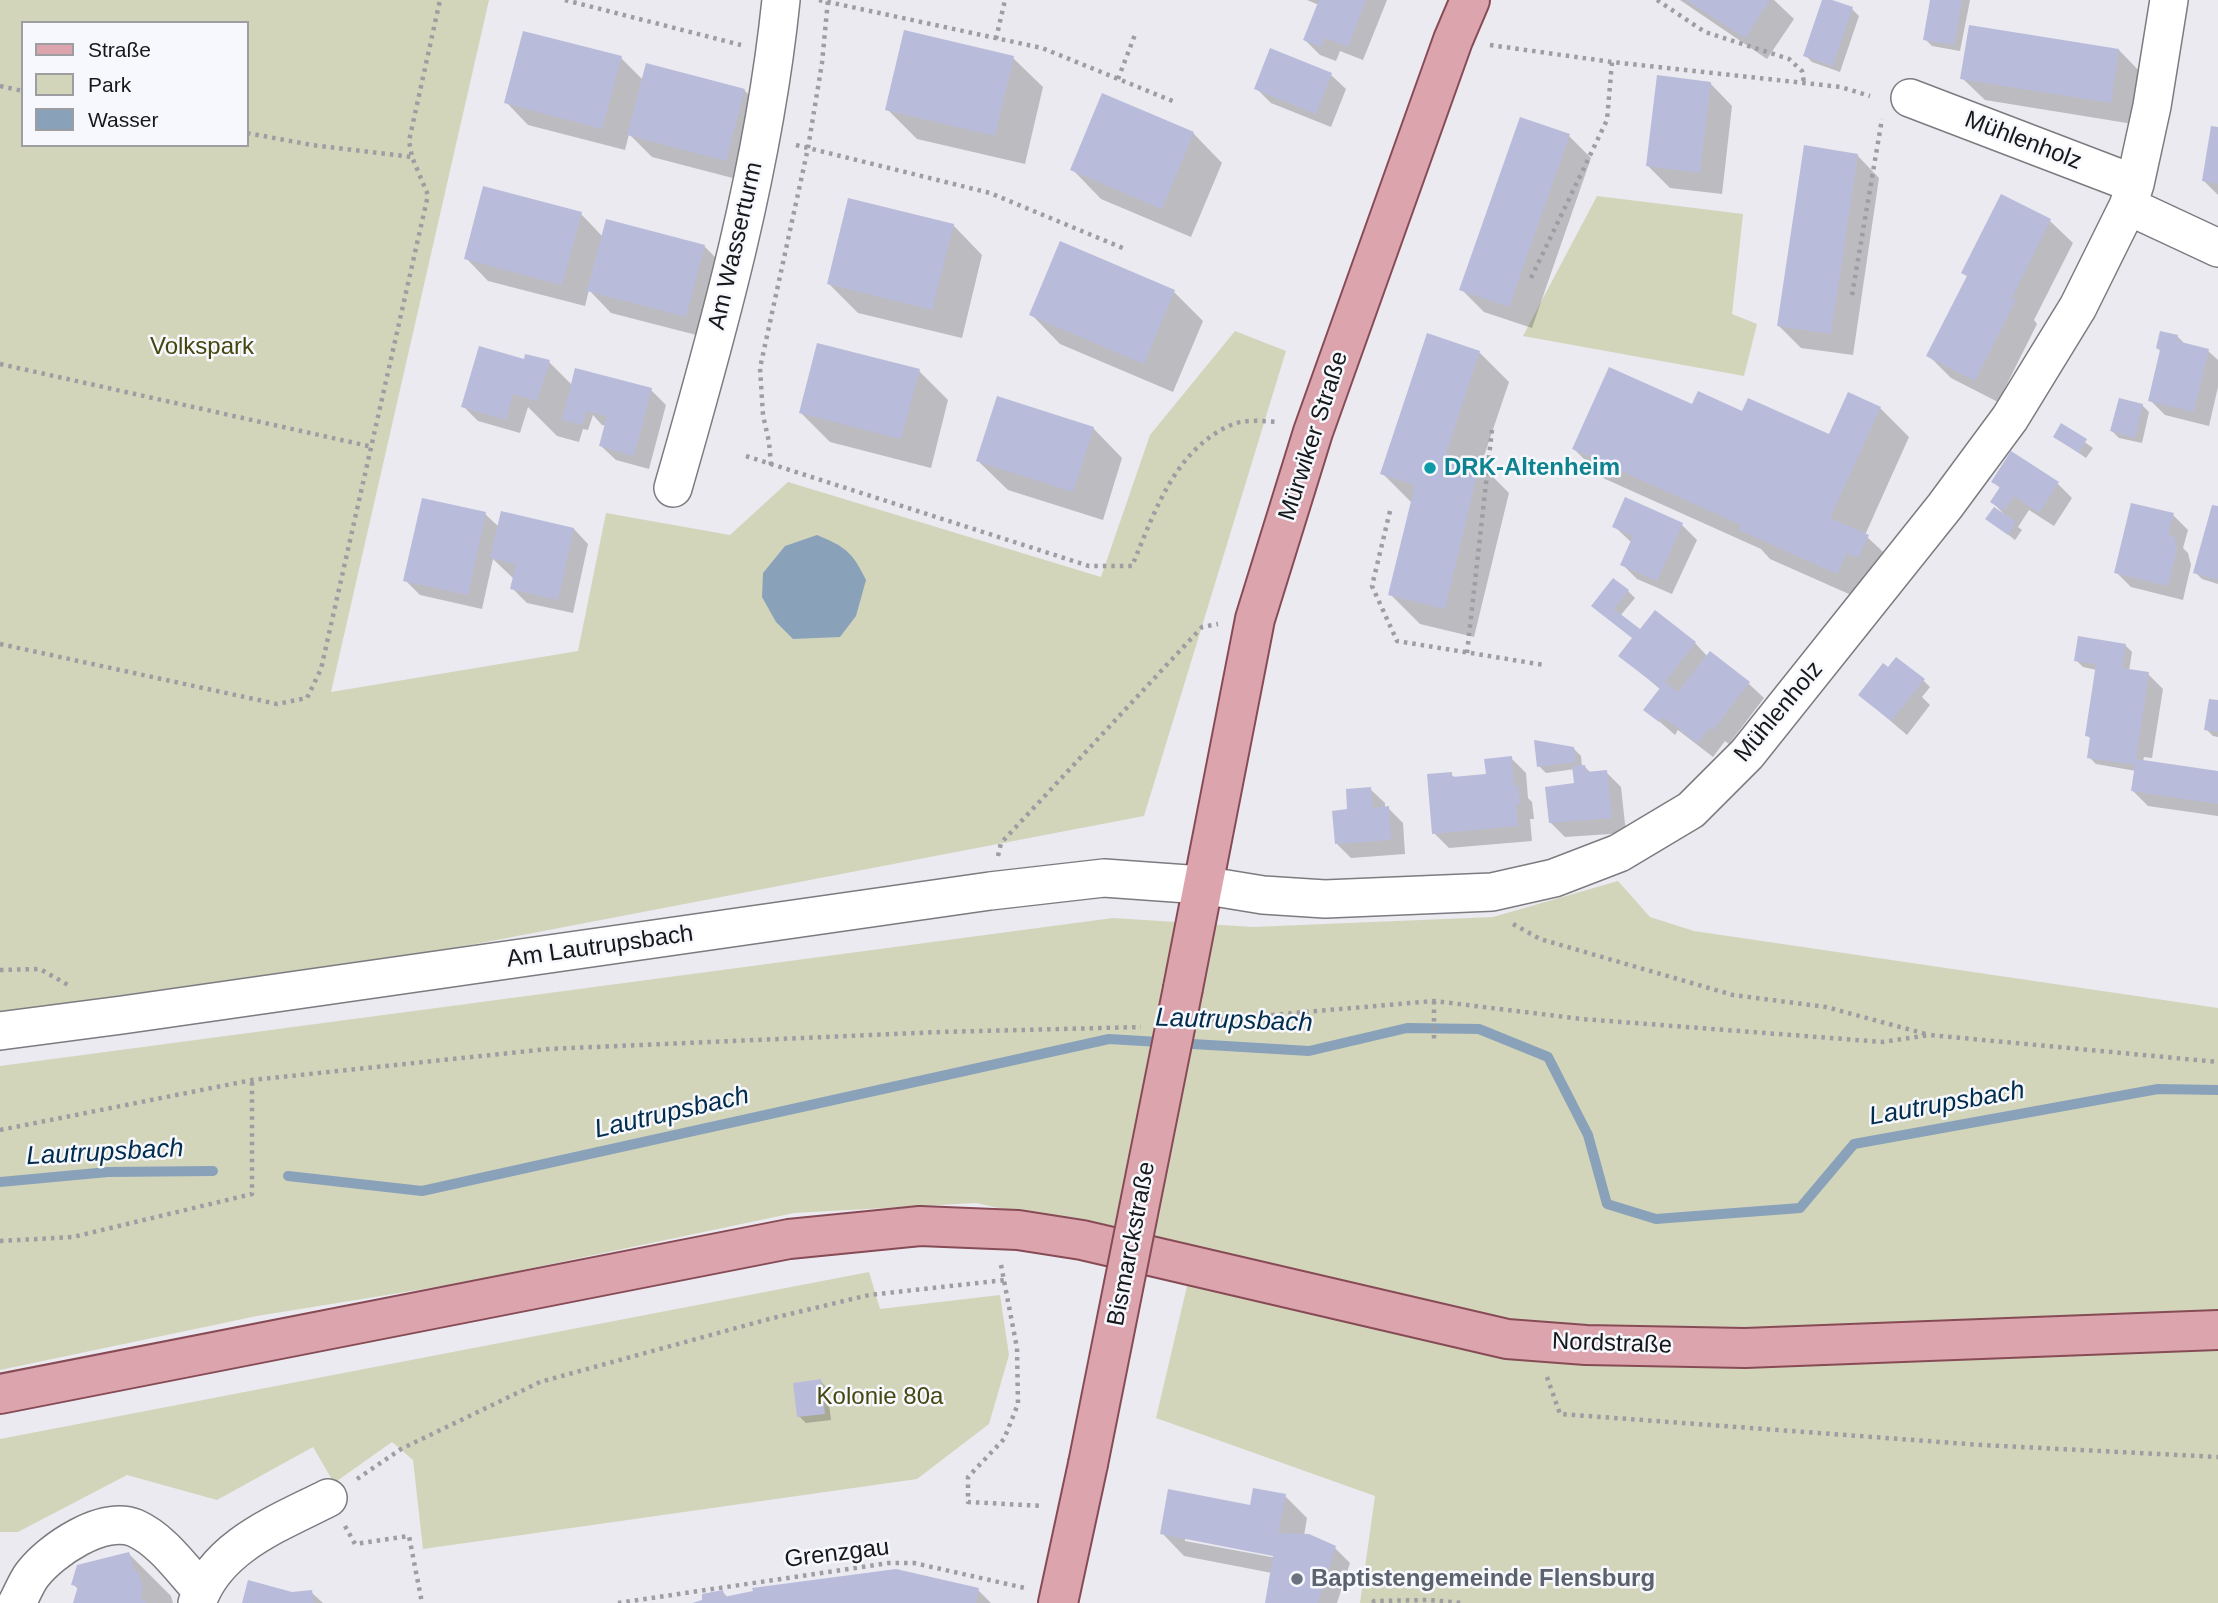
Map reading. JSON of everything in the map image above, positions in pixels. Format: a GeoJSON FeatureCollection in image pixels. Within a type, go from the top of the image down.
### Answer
{"type":"FeatureCollection","features":[{"type":"Feature","properties":{"kind":"main road","name":"Mürwiker Straße"},"geometry":{"type":"LineString","coordinates":[[1202,885],[1255,619],[1313,432],[1453,40],[1470,0]]}},
{"type":"Feature","properties":{"kind":"main road","name":"Bismarckstraße"},"geometry":{"type":"LineString","coordinates":[[1059,1600],[1202,885]]}},
{"type":"Feature","properties":{"kind":"main road","name":"Nordstraße"},"geometry":{"type":"LineString","coordinates":[[0,1394],[789,1239],[920,1226],[1009,1245],[1082,1240],[1507,1339],[1586,1345],[1745,1348],[2218,1330]]}},
{"type":"Feature","properties":{"kind":"street","name":"Am Wasserturm"},"geometry":{"type":"LineString","coordinates":[[673,488],[712,354],[749,198],[775,53],[781,0]]}},
{"type":"Feature","properties":{"kind":"street","name":"Mühlenholz"},"geometry":{"type":"LineString","coordinates":[[1202,885],[1263,895],[1325,899],[1492,892],[1555,878],[1619,853],[1691,810],[1748,754],[1945,506],[2010,418],[2078,307],[2132,195],[2152,106],[2169,0]]}},
{"type":"Feature","properties":{"kind":"street","name":"Mühlenholz"},"geometry":{"type":"LineString","coordinates":[[1896,105],[2132,195]]}},
{"type":"Feature","properties":{"kind":"street"},"geometry":{"type":"LineString","coordinates":[[2132,195],[2218,248]]}},
{"type":"Feature","properties":{"kind":"street","name":"Am Lautrupsbach"},"geometry":{"type":"LineString","coordinates":[[0,1031],[990,891],[1104,878],[1202,885]]}},
{"type":"Feature","properties":{"kind":"street"},"geometry":{"type":"LineString","coordinates":[[17,1603],[32,1575],[52,1555],[80,1536],[108,1527],[133,1527],[153,1539],[199,1597],[224,1559],[258,1534],[328,1498]]}},
{"type":"Feature","properties":{"kind":"path"},"geometry":{"type":"LineString","coordinates":[[0,644],[277,704],[307,698],[321,669],[428,195],[412,157],[410,141],[440,0]]}},
{"type":"Feature","properties":{"kind":"path"},"geometry":{"type":"LineString","coordinates":[[565,0],[775,53]]}},
{"type":"Feature","properties":{"kind":"path"},"geometry":{"type":"LineString","coordinates":[[819,0],[1042,48],[1175,102]]}},
{"type":"Feature","properties":{"kind":"path"},"geometry":{"type":"LineString","coordinates":[[996,39],[1005,0]]}},
{"type":"Feature","properties":{"kind":"path"},"geometry":{"type":"LineString","coordinates":[[1657,0],[1705,32],[1788,59],[1802,71],[1804,83]]}},
{"type":"Feature","properties":{"kind":"path"},"geometry":{"type":"LineString","coordinates":[[771,465],[763,415],[760,368],[808,148],[822,64],[828,1]]}},
{"type":"Feature","properties":{"kind":"path"},"geometry":{"type":"LineString","coordinates":[[1118,79],[1136,32]]}},
{"type":"Feature","properties":{"kind":"path"},"geometry":{"type":"LineString","coordinates":[[1453,40],[1612,62],[1841,87],[1870,96]]}},
{"type":"Feature","properties":{"kind":"path"},"geometry":{"type":"LineString","coordinates":[[1531,278],[1607,120],[1612,62]]}},
{"type":"Feature","properties":{"kind":"path"},"geometry":{"type":"LineString","coordinates":[[0,86],[21,90]]}},
{"type":"Feature","properties":{"kind":"path"},"geometry":{"type":"LineString","coordinates":[[1853,295],[1896,105]]}},
{"type":"Feature","properties":{"kind":"path"},"geometry":{"type":"LineString","coordinates":[[248,133],[312,145],[412,157]]}},
{"type":"Feature","properties":{"kind":"path"},"geometry":{"type":"LineString","coordinates":[[761,137],[990,193],[1125,249]]}},
{"type":"Feature","properties":{"kind":"path"},"geometry":{"type":"LineString","coordinates":[[0,364],[373,447]]}},
{"type":"Feature","properties":{"kind":"path"},"geometry":{"type":"LineString","coordinates":[[746,456],[1089,566],[1132,566],[1165,488],[1198,446],[1232,424],[1262,421],[1287,423],[1313,432]]}},
{"type":"Feature","properties":{"kind":"path"},"geometry":{"type":"LineString","coordinates":[[1467,653],[1492,430]]}},
{"type":"Feature","properties":{"kind":"path"},"geometry":{"type":"LineString","coordinates":[[1390,512],[1372,586],[1397,641],[1544,665]]}},
{"type":"Feature","properties":{"kind":"path"},"geometry":{"type":"LineString","coordinates":[[990,891],[1001,843],[1202,627],[1255,619]]}},
{"type":"Feature","properties":{"kind":"path"},"geometry":{"type":"LineString","coordinates":[[1492,892],[1511,922],[1540,939],[1733,995],[1826,1007],[1930,1035],[2218,1062]]}},
{"type":"Feature","properties":{"kind":"path"},"geometry":{"type":"LineString","coordinates":[[1202,1021],[1434,1001],[1582,1019],[1883,1042],[1930,1035]]}},
{"type":"Feature","properties":{"kind":"path"},"geometry":{"type":"LineString","coordinates":[[1434,1001],[1434,1040]]}},
{"type":"Feature","properties":{"kind":"path"},"geometry":{"type":"LineString","coordinates":[[0,1130],[252,1080],[548,1049],[1147,1026]]}},
{"type":"Feature","properties":{"kind":"path"},"geometry":{"type":"LineString","coordinates":[[0,1241],[73,1237],[252,1194],[252,1080]]}},
{"type":"Feature","properties":{"kind":"path"},"geometry":{"type":"LineString","coordinates":[[1009,1245],[1005,1280],[1017,1348],[1018,1404],[1004,1439],[968,1478],[968,1502],[1079,1508]]}},
{"type":"Feature","properties":{"kind":"path"},"geometry":{"type":"LineString","coordinates":[[422,1603],[410,1536],[355,1544],[328,1498],[401,1449],[540,1382],[769,1319],[869,1295],[1005,1280]]}},
{"type":"Feature","properties":{"kind":"path"},"geometry":{"type":"LineString","coordinates":[[1547,1377],[1560,1414],[1982,1445],[2218,1457]]}},
{"type":"Feature","properties":{"kind":"path","name":"Grenzgau"},"geometry":{"type":"LineString","coordinates":[[618,1603],[889,1563],[914,1563],[1059,1600]]}},
{"type":"Feature","properties":{"kind":"path"},"geometry":{"type":"LineString","coordinates":[[1373,1603],[1429,1600],[1464,1603]]}},
{"type":"Feature","properties":{"kind":"green space","name":"Volkspark"},"geometry":{"type":"Polygon","coordinates":[[[0,0],[489,0],[331,692],[578,651],[606,513],[730,535],[788,482],[1101,577],[1150,435],[1235,331],[1286,351],[1144,816],[272,983],[0,1013],[0,0]]]}},
{"type":"Feature","properties":{"kind":"green space"},"geometry":{"type":"Polygon","coordinates":[[[1597,196],[1743,214],[1732,314],[1757,324],[1744,376],[1523,336],[1597,196]]]}},
{"type":"Feature","properties":{"kind":"green space","name":"Lautrupsbach"},"geometry":{"type":"Polygon","coordinates":[[[1618,881],[1650,917],[1694,931],[2218,1008],[2218,1603],[1360,1603],[1375,1496],[1156,1418],[1195,1252],[976,1203],[794,1213],[461,1283],[257,1316],[0,1370],[0,1066],[1113,918],[1253,927],[1493,917],[1618,881]]]}},
{"type":"Feature","properties":{"kind":"green space","name":"Kolonie 80a"},"geometry":{"type":"Polygon","coordinates":[[[869,1272],[880,1309],[1000,1295],[1009,1355],[989,1424],[917,1479],[423,1549],[413,1460],[392,1442],[334,1483],[313,1447],[217,1500],[127,1475],[18,1532],[0,1532],[0,1439],[869,1272]]]}},
{"type":"Feature","properties":{"kind":"water"},"geometry":{"type":"Polygon","coordinates":[[[817,535],[847,552],[866,580],[856,616],[840,637],[793,639],[776,622],[762,597],[763,573],[785,546],[817,535]]]}},
{"type":"Feature","properties":{"kind":"building"},"geometry":{"type":"Polygon","coordinates":[[[1319,0],[1366,0],[1348,47],[1325,38],[1321,47],[1303,40],[1319,0]]]}},
{"type":"Feature","properties":{"kind":"building"},"geometry":{"type":"Polygon","coordinates":[[[1686,0],[1770,0],[1745,38],[1686,0]]]}},
{"type":"Feature","properties":{"kind":"building"},"geometry":{"type":"Polygon","coordinates":[[[1822,0],[1832,0],[1853,7],[1833,66],[1803,56],[1822,0]]]}},
{"type":"Feature","properties":{"kind":"building"},"geometry":{"type":"Polygon","coordinates":[[[1930,0],[1962,0],[1954,45],[1923,40],[1930,0]]]}},
{"type":"Feature","properties":{"kind":"building"},"geometry":{"type":"Polygon","coordinates":[[[1969,25],[2119,49],[2111,103],[1960,79],[1969,25]]]}},
{"type":"Feature","properties":{"kind":"building"},"geometry":{"type":"Polygon","coordinates":[[[904,30],[1014,56],[995,136],[885,110],[904,30]]]}},
{"type":"Feature","properties":{"kind":"building"},"geometry":{"type":"Polygon","coordinates":[[[523,31],[622,56],[602,129],[504,103],[523,31]]]}},
{"type":"Feature","properties":{"kind":"building"},"geometry":{"type":"Polygon","coordinates":[[[1270,48],[1332,73],[1316,114],[1254,89],[1270,48]]]}},
{"type":"Feature","properties":{"kind":"building"},"geometry":{"type":"Polygon","coordinates":[[[646,63],[745,89],[726,161],[627,135],[646,63]]]}},
{"type":"Feature","properties":{"kind":"building"},"geometry":{"type":"Polygon","coordinates":[[[1657,75],[1711,82],[1700,173],[1646,166],[1657,75]]]}},
{"type":"Feature","properties":{"kind":"building"},"geometry":{"type":"Polygon","coordinates":[[[1102,93],[1194,132],[1162,209],[1070,170],[1102,93]]]}},
{"type":"Feature","properties":{"kind":"building"},"geometry":{"type":"Polygon","coordinates":[[[1520,117],[1570,134],[1509,307],[1459,290],[1520,117]]]}},
{"type":"Feature","properties":{"kind":"building"},"geometry":{"type":"Polygon","coordinates":[[[2211,126],[2218,127],[2218,184],[2202,181],[2211,126]]]}},
{"type":"Feature","properties":{"kind":"building"},"geometry":{"type":"Polygon","coordinates":[[[1804,145],[1858,154],[1831,334],[1777,326],[1804,145]]]}},
{"type":"Feature","properties":{"kind":"building"},"geometry":{"type":"Polygon","coordinates":[[[483,186],[582,212],[562,285],[464,259],[483,186]]]}},
{"type":"Feature","properties":{"kind":"building"},"geometry":{"type":"Polygon","coordinates":[[[2001,194],[2051,219],[2012,298],[2016,300],[1975,381],[1926,356],[1967,276],[1961,273],[2001,194]]]}},
{"type":"Feature","properties":{"kind":"building"},"geometry":{"type":"Polygon","coordinates":[[[848,198],[954,224],[932,310],[827,284],[848,198]]]}},
{"type":"Feature","properties":{"kind":"building"},"geometry":{"type":"Polygon","coordinates":[[[606,219],[705,245],[686,317],[587,291],[606,219]]]}},
{"type":"Feature","properties":{"kind":"building"},"geometry":{"type":"Polygon","coordinates":[[[1060,241],[1175,290],[1144,364],[1029,315],[1060,241]]]}},
{"type":"Feature","properties":{"kind":"building"},"geometry":{"type":"Polygon","coordinates":[[[2160,331],[2178,335],[2177,341],[2209,349],[2194,412],[2148,401],[2160,350],[2156,348],[2160,331]]]}},
{"type":"Feature","properties":{"kind":"building","name":"DRK-Altenheim"},"geometry":{"type":"Polygon","coordinates":[[[1427,333],[1480,351],[1446,454],[1480,462],[1445,609],[1388,595],[1415,485],[1380,474],[1427,333]]]}},
{"type":"Feature","properties":{"kind":"building"},"geometry":{"type":"Polygon","coordinates":[[[817,343],[920,369],[901,439],[799,413],[817,343]]]}},
{"type":"Feature","properties":{"kind":"building"},"geometry":{"type":"Polygon","coordinates":[[[479,346],[524,359],[525,354],[550,360],[537,401],[513,394],[506,420],[461,407],[479,346]]]}},
{"type":"Feature","properties":{"kind":"building"},"geometry":{"type":"Polygon","coordinates":[[[1609,367],[1692,404],[1698,391],[1742,411],[1748,398],[1829,434],[1848,392],[1881,407],[1830,518],[1869,535],[1858,558],[1847,553],[1837,574],[1739,530],[1741,525],[1572,449],[1609,367]]]}},
{"type":"Feature","properties":{"kind":"building"},"geometry":{"type":"Polygon","coordinates":[[[575,368],[652,388],[634,456],[599,446],[607,416],[586,411],[582,425],[562,420],[575,368]]]}},
{"type":"Feature","properties":{"kind":"building"},"geometry":{"type":"Polygon","coordinates":[[[997,396],[1094,427],[1073,492],[976,461],[997,396]]]}},
{"type":"Feature","properties":{"kind":"building"},"geometry":{"type":"Polygon","coordinates":[[[2119,398],[2143,404],[2135,438],[2110,431],[2119,398]]]}},
{"type":"Feature","properties":{"kind":"building"},"geometry":{"type":"Polygon","coordinates":[[[2061,423],[2087,439],[2079,453],[2053,437],[2061,423]]]}},
{"type":"Feature","properties":{"kind":"building"},"geometry":{"type":"Polygon","coordinates":[[[2011,451],[2059,482],[2039,513],[2014,496],[2004,511],[1990,502],[2000,487],[1991,482],[2011,451]]]}},
{"type":"Feature","properties":{"kind":"building"},"geometry":{"type":"Polygon","coordinates":[[[1625,497],[1683,523],[1657,581],[1620,565],[1633,536],[1612,527],[1625,497]]]}},
{"type":"Feature","properties":{"kind":"building"},"geometry":{"type":"Polygon","coordinates":[[[422,498],[486,512],[468,595],[403,581],[422,498]]]}},
{"type":"Feature","properties":{"kind":"building"},"geometry":{"type":"Polygon","coordinates":[[[2131,503],[2174,513],[2168,535],[2174,536],[2177,549],[2168,586],[2114,573],[2131,503]]]}},
{"type":"Feature","properties":{"kind":"building"},"geometry":{"type":"Polygon","coordinates":[[[2212,505],[2218,506],[2218,580],[2193,573],[2212,505]]]}},
{"type":"Feature","properties":{"kind":"building"},"geometry":{"type":"Polygon","coordinates":[[[1994,507],[2016,522],[2008,535],[1985,519],[1994,507]]]}},
{"type":"Feature","properties":{"kind":"building"},"geometry":{"type":"Polygon","coordinates":[[[501,511],[574,528],[558,600],[510,589],[516,564],[490,558],[501,511]]]}},
{"type":"Feature","properties":{"kind":"building"},"geometry":{"type":"Polygon","coordinates":[[[1613,578],[1629,590],[1614,609],[1640,629],[1655,610],[1696,642],[1665,682],[1678,692],[1710,651],[1750,682],[1713,730],[1710,728],[1697,743],[1663,717],[1659,722],[1643,710],[1660,688],[1618,656],[1632,638],[1591,606],[1613,578]]]}},
{"type":"Feature","properties":{"kind":"building"},"geometry":{"type":"Polygon","coordinates":[[[2078,636],[2126,644],[2122,668],[2149,672],[2136,759],[2218,771],[2218,804],[2131,791],[2135,765],[2087,758],[2090,737],[2085,736],[2096,664],[2074,661],[2078,636]]]}},
{"type":"Feature","properties":{"kind":"building"},"geometry":{"type":"Polygon","coordinates":[[[1896,657],[1925,679],[1891,721],[1858,695],[1883,663],[1888,667],[1896,657]]]}},
{"type":"Feature","properties":{"kind":"building"},"geometry":{"type":"Polygon","coordinates":[[[2209,699],[2218,700],[2218,732],[2204,730],[2209,699]]]}},
{"type":"Feature","properties":{"kind":"building"},"geometry":{"type":"Polygon","coordinates":[[[1534,740],[1574,747],[1576,762],[1537,767],[1534,740]]]}},
{"type":"Feature","properties":{"kind":"building"},"geometry":{"type":"Polygon","coordinates":[[[1512,756],[1514,786],[1518,785],[1520,804],[1516,805],[1518,826],[1432,834],[1427,774],[1452,772],[1452,777],[1486,774],[1484,759],[1512,756]]]}},
{"type":"Feature","properties":{"kind":"building"},"geometry":{"type":"Polygon","coordinates":[[[1585,765],[1586,772],[1607,770],[1612,818],[1549,823],[1545,787],[1574,783],[1572,766],[1585,765]]]}},
{"type":"Feature","properties":{"kind":"building"},"geometry":{"type":"Polygon","coordinates":[[[1371,787],[1373,808],[1389,806],[1391,840],[1335,844],[1332,811],[1347,809],[1346,789],[1371,787]]]}},
{"type":"Feature","properties":{"kind":"building"},"geometry":{"type":"Polygon","coordinates":[[[821,1379],[825,1414],[797,1417],[793,1383],[821,1379]]]}},
{"type":"Feature","properties":{"kind":"building"},"geometry":{"type":"Polygon","coordinates":[[[1253,1488],[1286,1494],[1278,1533],[1309,1534],[1336,1546],[1318,1603],[1265,1603],[1273,1556],[1160,1534],[1168,1489],[1250,1505],[1253,1488]]]}},
{"type":"Feature","properties":{"kind":"building"},"geometry":{"type":"Polygon","coordinates":[[[129,1552],[135,1572],[138,1571],[143,1589],[141,1599],[146,1600],[145,1603],[73,1603],[78,1586],[71,1585],[77,1565],[129,1552]]]}},
{"type":"Feature","properties":{"kind":"building"},"geometry":{"type":"Polygon","coordinates":[[[896,1569],[979,1588],[976,1603],[692,1603],[702,1600],[702,1594],[723,1590],[724,1597],[753,1591],[752,1588],[896,1569]]]}},
{"type":"Feature","properties":{"kind":"building"},"geometry":{"type":"Polygon","coordinates":[[[248,1580],[292,1592],[312,1590],[314,1603],[242,1603],[248,1580]]]}},
{"type":"Feature","properties":{"kind":"waterway","name":"Lautrupsbach"},"geometry":{"type":"LineString","coordinates":[[288,1176],[422,1191],[1109,1039],[1309,1051],[1407,1028],[1479,1029],[1548,1057],[1588,1135],[1607,1204],[1656,1219],[1800,1208],[1854,1144],[2158,1089],[2218,1090]]}},
{"type":"Feature","properties":{"kind":"waterway","name":"Lautrupsbach"},"geometry":{"type":"LineString","coordinates":[[0,1182],[108,1172],[213,1171]]}},
{"type":"Feature","properties":{"kind":"place","name":"DRK-Altenheim"},"geometry":{"type":"Point","coordinates":[1430,468]}},
{"type":"Feature","properties":{"kind":"place","name":"Baptistengemeinde Flensburg"},"geometry":{"type":"Point","coordinates":[1297,1579]}}]}
